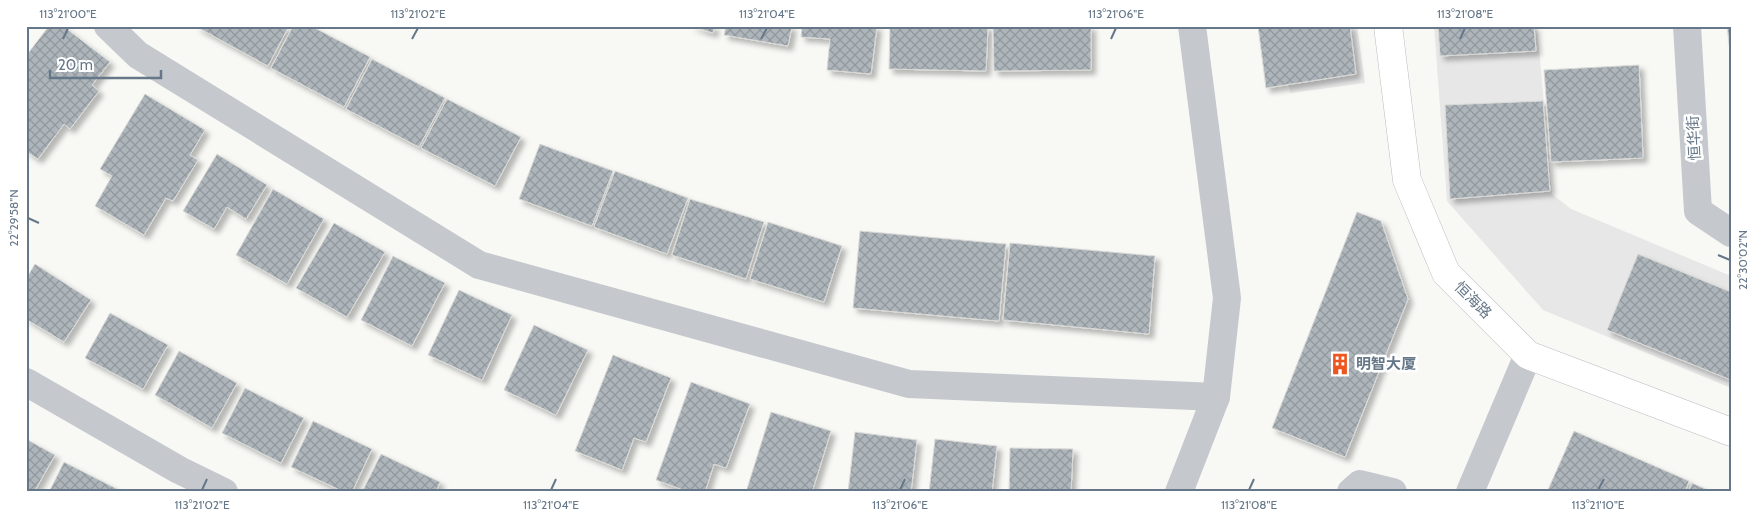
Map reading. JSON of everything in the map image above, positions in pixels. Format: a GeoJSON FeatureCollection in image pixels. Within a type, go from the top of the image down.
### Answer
{"type":"FeatureCollection","features":[{"type":"Feature","properties":{"kind":"street"},"geometry":{"type":"LineString","coordinates":[[108,26],[138,54],[480,265],[909,384],[1216,397]]}},
{"type":"Feature","properties":{"kind":"street"},"geometry":{"type":"LineString","coordinates":[[1179,492],[1216,397],[1227,298],[1192,26]]}},
{"type":"Feature","properties":{"kind":"street","name":"恒海路"},"geometry":{"type":"LineString","coordinates":[[1388,26],[1406,180],[1446,273],[1528,355],[1731,432]]}},
{"type":"Feature","properties":{"kind":"street","name":"恒华街"},"geometry":{"type":"LineString","coordinates":[[1687,26],[1698,212],[1731,233]]}},
{"type":"Feature","properties":{"kind":"street"},"geometry":{"type":"LineString","coordinates":[[1470,492],[1528,355]]}},
{"type":"Feature","properties":{"kind":"street"},"geometry":{"type":"LineString","coordinates":[[26,382],[179,470],[224,492]]}},
{"type":"Feature","properties":{"kind":"street"},"geometry":{"type":"LineString","coordinates":[[1350,492],[1360,484],[1392,492]]}},
{"type":"Feature","properties":{"kind":"shaded area"},"geometry":{"type":"Polygon","coordinates":[[[1280,26],[1357,26],[1365,83],[1290,93],[1280,26]]]}},
{"type":"Feature","properties":{"kind":"shaded area"},"geometry":{"type":"Polygon","coordinates":[[[1434,26],[1537,26],[1552,194],[1571,209],[1731,276],[1731,388],[1543,310],[1447,201],[1434,26]]]}},
{"type":"Feature","properties":{"kind":"building"},"geometry":{"type":"Polygon","coordinates":[[[49,26],[63,26],[110,62],[92,85],[99,91],[70,129],[64,124],[38,159],[26,151],[26,56],[49,26]]]}},
{"type":"Feature","properties":{"kind":"building"},"geometry":{"type":"Polygon","coordinates":[[[195,26],[289,26],[268,66],[195,26]]]}},
{"type":"Feature","properties":{"kind":"building"},"geometry":{"type":"Polygon","coordinates":[[[293,26],[311,26],[370,57],[344,107],[271,68],[293,26]]]}},
{"type":"Feature","properties":{"kind":"building"},"geometry":{"type":"Polygon","coordinates":[[[691,26],[715,26],[713,33],[691,26]]]}},
{"type":"Feature","properties":{"kind":"building"},"geometry":{"type":"Polygon","coordinates":[[[726,26],[792,26],[788,46],[724,35],[726,26]]]}},
{"type":"Feature","properties":{"kind":"building"},"geometry":{"type":"Polygon","coordinates":[[[802,26],[877,26],[871,74],[827,70],[830,39],[801,37],[802,26]]]}},
{"type":"Feature","properties":{"kind":"building"},"geometry":{"type":"Polygon","coordinates":[[[890,26],[988,26],[986,71],[889,69],[890,26]]]}},
{"type":"Feature","properties":{"kind":"building"},"geometry":{"type":"Polygon","coordinates":[[[993,26],[1091,26],[1091,70],[994,71],[993,26]]]}},
{"type":"Feature","properties":{"kind":"building"},"geometry":{"type":"Polygon","coordinates":[[[1258,26],[1350,26],[1356,74],[1266,88],[1258,26]]]}},
{"type":"Feature","properties":{"kind":"building"},"geometry":{"type":"Polygon","coordinates":[[[1438,26],[1534,26],[1536,51],[1440,56],[1438,26]]]}},
{"type":"Feature","properties":{"kind":"building"},"geometry":{"type":"Polygon","coordinates":[[[1727,26],[1731,26],[1731,61],[1727,26]]]}},
{"type":"Feature","properties":{"kind":"building"},"geometry":{"type":"Polygon","coordinates":[[[372,59],[445,98],[419,147],[346,109],[372,59]]]}},
{"type":"Feature","properties":{"kind":"building"},"geometry":{"type":"Polygon","coordinates":[[[1639,65],[1643,158],[1551,162],[1544,70],[1639,65]]]}},
{"type":"Feature","properties":{"kind":"building"},"geometry":{"type":"Polygon","coordinates":[[[145,94],[205,130],[190,155],[198,160],[173,201],[166,198],[144,235],[95,206],[112,176],[100,169],[145,94]]]}},
{"type":"Feature","properties":{"kind":"building"},"geometry":{"type":"Polygon","coordinates":[[[447,99],[521,137],[495,186],[421,148],[447,99]]]}},
{"type":"Feature","properties":{"kind":"building"},"geometry":{"type":"Polygon","coordinates":[[[1543,101],[1550,191],[1450,199],[1445,105],[1543,101]]]}},
{"type":"Feature","properties":{"kind":"building"},"geometry":{"type":"Polygon","coordinates":[[[540,144],[613,171],[592,226],[519,199],[540,144]]]}},
{"type":"Feature","properties":{"kind":"building"},"geometry":{"type":"Polygon","coordinates":[[[217,154],[267,185],[246,219],[227,207],[214,229],[183,211],[217,154]]]}},
{"type":"Feature","properties":{"kind":"building"},"geometry":{"type":"Polygon","coordinates":[[[615,171],[688,198],[667,254],[594,227],[615,171]]]}},
{"type":"Feature","properties":{"kind":"building"},"geometry":{"type":"Polygon","coordinates":[[[273,189],[324,219],[287,284],[236,255],[273,189]]]}},
{"type":"Feature","properties":{"kind":"building"},"geometry":{"type":"Polygon","coordinates":[[[690,199],[764,222],[746,279],[672,255],[690,199]]]}},
{"type":"Feature","properties":{"kind":"building","name":"明智大厦"},"geometry":{"type":"Polygon","coordinates":[[[1357,212],[1381,221],[1408,299],[1345,457],[1272,428],[1357,212]]]}},
{"type":"Feature","properties":{"kind":"building"},"geometry":{"type":"Polygon","coordinates":[[[768,222],[842,246],[824,302],[750,279],[768,222]]]}},
{"type":"Feature","properties":{"kind":"building"},"geometry":{"type":"Polygon","coordinates":[[[334,223],[385,252],[347,317],[296,288],[334,223]]]}},
{"type":"Feature","properties":{"kind":"building"},"geometry":{"type":"Polygon","coordinates":[[[860,231],[1006,244],[999,321],[853,308],[860,231]]]}},
{"type":"Feature","properties":{"kind":"building"},"geometry":{"type":"Polygon","coordinates":[[[1010,243],[1155,256],[1149,334],[1003,320],[1010,243]]]}},
{"type":"Feature","properties":{"kind":"building"},"geometry":{"type":"Polygon","coordinates":[[[1638,254],[1731,292],[1731,380],[1607,330],[1638,254]]]}},
{"type":"Feature","properties":{"kind":"building"},"geometry":{"type":"Polygon","coordinates":[[[393,256],[445,283],[412,346],[361,320],[393,256]]]}},
{"type":"Feature","properties":{"kind":"building"},"geometry":{"type":"Polygon","coordinates":[[[35,264],[91,300],[64,342],[26,319],[26,279],[35,264]]]}},
{"type":"Feature","properties":{"kind":"building"},"geometry":{"type":"Polygon","coordinates":[[[459,290],[512,315],[482,380],[428,355],[459,290]]]}},
{"type":"Feature","properties":{"kind":"building"},"geometry":{"type":"Polygon","coordinates":[[[110,313],[168,345],[143,389],[85,358],[110,313]]]}},
{"type":"Feature","properties":{"kind":"building"},"geometry":{"type":"Polygon","coordinates":[[[534,325],[588,350],[556,415],[504,390],[534,325]]]}},
{"type":"Feature","properties":{"kind":"building"},"geometry":{"type":"Polygon","coordinates":[[[179,351],[237,383],[212,428],[155,395],[179,351]]]}},
{"type":"Feature","properties":{"kind":"building"},"geometry":{"type":"Polygon","coordinates":[[[613,355],[671,378],[646,442],[634,438],[622,470],[575,451],[613,355]]]}},
{"type":"Feature","properties":{"kind":"building"},"geometry":{"type":"Polygon","coordinates":[[[691,382],[750,404],[726,468],[714,464],[705,492],[689,492],[656,480],[691,382]]]}},
{"type":"Feature","properties":{"kind":"building"},"geometry":{"type":"Polygon","coordinates":[[[245,388],[304,418],[281,463],[222,433],[245,388]]]}},
{"type":"Feature","properties":{"kind":"building"},"geometry":{"type":"Polygon","coordinates":[[[771,412],[831,431],[812,492],[746,492],[771,412]]]}},
{"type":"Feature","properties":{"kind":"building"},"geometry":{"type":"Polygon","coordinates":[[[313,421],[372,449],[352,492],[344,492],[291,467],[313,421]]]}},
{"type":"Feature","properties":{"kind":"building"},"geometry":{"type":"Polygon","coordinates":[[[1574,431],[1689,481],[1685,492],[1547,492],[1574,431]]]}},
{"type":"Feature","properties":{"kind":"building"},"geometry":{"type":"Polygon","coordinates":[[[855,432],[917,440],[911,492],[848,492],[855,432]]]}},
{"type":"Feature","properties":{"kind":"building"},"geometry":{"type":"Polygon","coordinates":[[[26,439],[55,455],[34,492],[26,492],[26,439]]]}},
{"type":"Feature","properties":{"kind":"building"},"geometry":{"type":"Polygon","coordinates":[[[935,439],[997,446],[992,492],[929,492],[935,439]]]}},
{"type":"Feature","properties":{"kind":"building"},"geometry":{"type":"Polygon","coordinates":[[[1010,448],[1073,449],[1071,492],[1009,492],[1010,448]]]}},
{"type":"Feature","properties":{"kind":"building"},"geometry":{"type":"Polygon","coordinates":[[[381,454],[440,482],[436,492],[362,492],[381,454]]]}},
{"type":"Feature","properties":{"kind":"building"},"geometry":{"type":"Polygon","coordinates":[[[64,462],[117,489],[115,492],[49,492],[64,462]]]}},
{"type":"Feature","properties":{"kind":"building"},"geometry":{"type":"Polygon","coordinates":[[[1692,483],[1712,492],[1688,492],[1692,483]]]}},
{"type":"Feature","properties":{"kind":"place","name":"明智大厦"},"geometry":{"type":"Point","coordinates":[1340,364]}}]}
